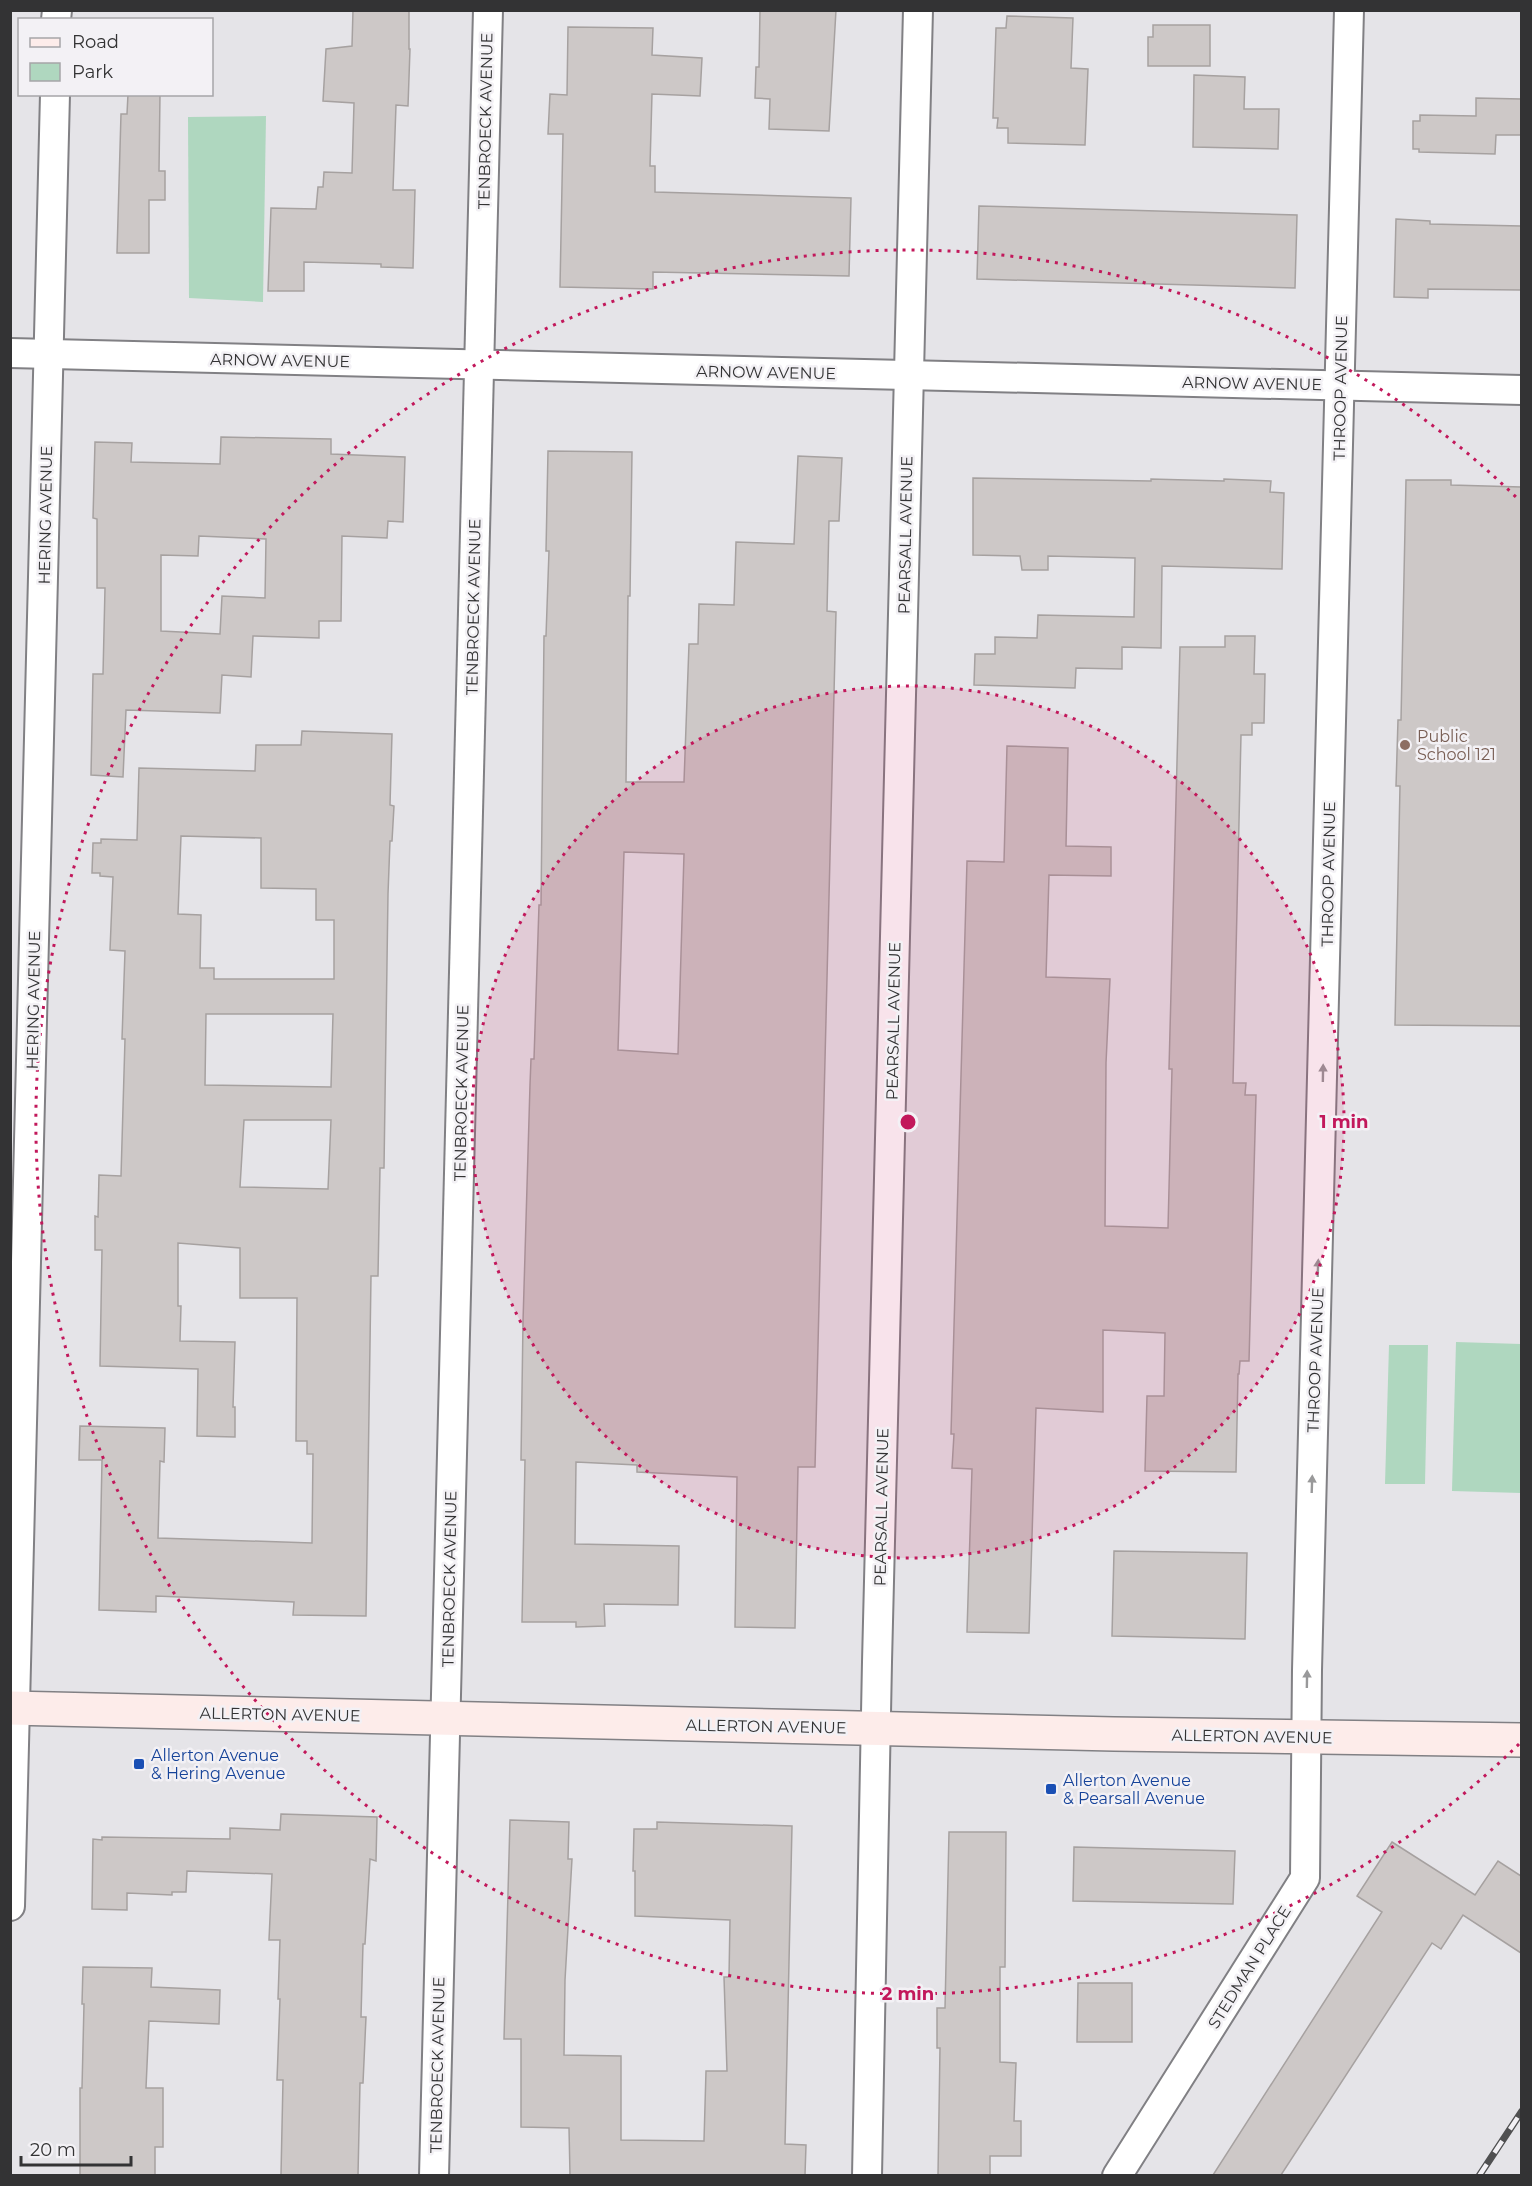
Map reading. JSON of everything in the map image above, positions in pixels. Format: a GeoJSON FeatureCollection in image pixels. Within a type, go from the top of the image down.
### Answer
{"type":"FeatureCollection","features":[{"type":"Feature","properties":{"kind":"main road","name":"ALLERTON AVENUE"},"geometry":{"type":"LineString","coordinates":[[13,1708],[1521,1740]]}},
{"type":"Feature","properties":{"kind":"street","name":"TENBROECK AVENUE"},"geometry":{"type":"LineString","coordinates":[[434,2175],[488,10]]}},
{"type":"Feature","properties":{"kind":"street","name":"PEARSALL AVENUE"},"geometry":{"type":"LineString","coordinates":[[867,2175],[918,10]]}},
{"type":"Feature","properties":{"kind":"street","name":"THROOP AVENUE"},"geometry":{"type":"LineString","coordinates":[[1305,1737],[1349,10]]}},
{"type":"Feature","properties":{"kind":"street","name":"HERING AVENUE"},"geometry":{"type":"LineString","coordinates":[[10,1906],[13,1708],[55,96]]}},
{"type":"Feature","properties":{"kind":"street","name":"ARNOW AVENUE"},"geometry":{"type":"LineString","coordinates":[[10,353],[1521,390]]}},
{"type":"Feature","properties":{"kind":"street","name":"STEDMAN PLACE"},"geometry":{"type":"LineString","coordinates":[[1117,2175],[1305,1878],[1305,1737]]}},
{"type":"Feature","properties":{"kind":"green space"},"geometry":{"type":"Polygon","coordinates":[[[266,116],[263,302],[189,298],[188,117],[266,116]]]}},
{"type":"Feature","properties":{"kind":"green space"},"geometry":{"type":"Polygon","coordinates":[[[1456,1342],[1521,1344],[1521,1493],[1452,1491],[1456,1342]]]}},
{"type":"Feature","properties":{"kind":"green space"},"geometry":{"type":"Polygon","coordinates":[[[1389,1345],[1428,1345],[1425,1484],[1385,1484],[1389,1345]]]}},
{"type":"Feature","properties":{"kind":"building"},"geometry":{"type":"Polygon","coordinates":[[[353,10],[409,10],[408,106],[396,105],[393,190],[415,190],[413,268],[381,267],[381,264],[304,262],[304,291],[268,291],[271,208],[316,209],[318,187],[323,187],[324,172],[352,173],[354,103],[323,101],[326,49],[352,46],[353,10]]]}},
{"type":"Feature","properties":{"kind":"building"},"geometry":{"type":"Polygon","coordinates":[[[760,10],[836,10],[829,131],[769,129],[770,99],[755,98],[756,67],[759,67],[760,10]]]}},
{"type":"Feature","properties":{"kind":"building"},"geometry":{"type":"Polygon","coordinates":[[[1007,16],[1073,18],[1071,68],[1088,69],[1085,145],[1008,143],[1008,128],[997,128],[998,118],[993,118],[996,28],[1006,28],[1007,16]]]}},
{"type":"Feature","properties":{"kind":"building"},"geometry":{"type":"Polygon","coordinates":[[[1153,25],[1210,25],[1210,66],[1148,66],[1148,37],[1153,37],[1153,25]]]}},
{"type":"Feature","properties":{"kind":"building"},"geometry":{"type":"Polygon","coordinates":[[[568,27],[653,28],[652,55],[702,58],[700,96],[652,94],[650,166],[655,166],[655,192],[851,198],[849,276],[653,272],[653,289],[560,287],[563,134],[548,134],[550,94],[567,95],[568,27]]]}},
{"type":"Feature","properties":{"kind":"building"},"geometry":{"type":"Polygon","coordinates":[[[1194,75],[1245,77],[1244,109],[1279,109],[1278,149],[1193,147],[1194,75]]]}},
{"type":"Feature","properties":{"kind":"building"},"geometry":{"type":"Polygon","coordinates":[[[128,96],[160,96],[159,171],[165,171],[165,200],[149,200],[149,253],[117,253],[121,114],[127,114],[128,96]]]}},
{"type":"Feature","properties":{"kind":"building"},"geometry":{"type":"Polygon","coordinates":[[[1476,98],[1521,99],[1521,135],[1496,135],[1495,154],[1419,152],[1419,149],[1413,149],[1413,121],[1420,121],[1420,115],[1476,116],[1476,98]]]}},
{"type":"Feature","properties":{"kind":"building"},"geometry":{"type":"Polygon","coordinates":[[[979,206],[1297,215],[1295,288],[977,279],[979,206]]]}},
{"type":"Feature","properties":{"kind":"building"},"geometry":{"type":"Polygon","coordinates":[[[1396,219],[1430,221],[1430,224],[1521,226],[1521,290],[1428,289],[1428,298],[1394,297],[1396,219]]]}},
{"type":"Feature","properties":{"kind":"building"},"geometry":{"type":"Polygon","coordinates":[[[221,437],[331,439],[331,454],[405,457],[403,522],[388,521],[387,538],[342,536],[341,621],[319,621],[319,638],[253,636],[251,677],[222,675],[220,713],[126,710],[123,777],[91,775],[93,674],[103,674],[105,588],[97,588],[97,519],[93,518],[95,442],[132,443],[131,462],[220,464],[221,437]],[[199,536],[198,556],[161,555],[161,631],[220,634],[222,596],[265,598],[266,539],[199,536]]]}},
{"type":"Feature","properties":{"kind":"building"},"geometry":{"type":"Polygon","coordinates":[[[548,451],[632,452],[626,782],[684,782],[689,644],[698,644],[699,604],[734,605],[736,542],[794,544],[798,456],[842,458],[839,521],[829,521],[827,611],[836,612],[815,1467],[798,1467],[795,1628],[735,1627],[737,1477],[637,1472],[637,1465],[576,1462],[575,1544],[679,1546],[678,1605],[604,1604],[605,1626],[576,1627],[576,1622],[522,1622],[525,1460],[521,1460],[523,1322],[531,1059],[534,1059],[539,905],[541,905],[544,636],[546,636],[549,551],[546,551],[548,451]],[[624,852],[618,1050],[678,1054],[684,854],[624,852]]]}},
{"type":"Feature","properties":{"kind":"building"},"geometry":{"type":"Polygon","coordinates":[[[973,478],[1271,481],[1270,492],[1284,493],[1282,569],[1162,566],[1161,648],[1122,647],[1122,669],[1076,668],[1075,688],[974,685],[975,654],[995,654],[995,637],[1037,638],[1038,615],[1134,617],[1135,558],[1048,556],[1048,570],[1022,570],[1020,556],[973,555],[973,478]]]}},
{"type":"Feature","properties":{"kind":"building"},"geometry":{"type":"Polygon","coordinates":[[[1406,480],[1451,480],[1451,485],[1521,487],[1521,1026],[1395,1025],[1400,786],[1396,786],[1398,720],[1401,720],[1406,480]]]}},
{"type":"Feature","properties":{"kind":"building"},"geometry":{"type":"Polygon","coordinates":[[[1225,636],[1255,636],[1254,674],[1265,674],[1264,723],[1252,723],[1252,735],[1241,735],[1233,1083],[1246,1083],[1245,1095],[1256,1095],[1249,1361],[1240,1361],[1238,1374],[1236,1472],[1145,1471],[1147,1396],[1164,1396],[1165,1333],[1103,1330],[1103,1412],[1036,1408],[1029,1633],[967,1632],[972,1469],[952,1468],[954,1434],[951,1434],[967,861],[1004,862],[1007,746],[1068,748],[1066,846],[1111,847],[1111,876],[1049,875],[1046,977],[1110,979],[1106,1063],[1105,1226],[1168,1228],[1172,1069],[1169,1069],[1180,647],[1225,647],[1225,636]]]}},
{"type":"Feature","properties":{"kind":"building"},"geometry":{"type":"Polygon","coordinates":[[[302,731],[392,734],[390,805],[394,806],[388,894],[384,1168],[380,1168],[378,1276],[371,1276],[366,1616],[293,1615],[294,1602],[156,1596],[156,1612],[99,1610],[102,1460],[79,1460],[80,1426],[165,1428],[164,1462],[160,1461],[158,1538],[312,1543],[313,1454],[307,1454],[307,1441],[296,1441],[297,1298],[240,1298],[240,1248],[178,1243],[180,1341],[235,1342],[233,1407],[235,1407],[235,1437],[197,1436],[198,1369],[100,1366],[102,1250],[95,1250],[95,1216],[98,1217],[99,1175],[121,1176],[125,951],[110,950],[113,877],[92,873],[93,843],[101,843],[101,839],[137,840],[139,768],[255,771],[256,745],[301,745],[302,731]],[[181,836],[178,914],[201,915],[200,968],[214,968],[214,979],[334,979],[334,920],[316,920],[316,889],[261,888],[261,838],[181,836]],[[206,1014],[205,1085],[331,1087],[333,1014],[206,1014]],[[244,1120],[240,1187],[328,1189],[331,1120],[244,1120]]]}},
{"type":"Feature","properties":{"kind":"building"},"geometry":{"type":"Polygon","coordinates":[[[1114,1551],[1247,1553],[1245,1639],[1112,1636],[1114,1551]]]}},
{"type":"Feature","properties":{"kind":"building"},"geometry":{"type":"Polygon","coordinates":[[[281,1814],[377,1817],[376,1861],[370,1859],[365,1944],[363,1944],[361,2017],[366,2017],[363,2083],[360,2083],[358,2175],[281,2175],[283,2080],[277,2080],[280,1940],[269,1940],[272,1874],[187,1871],[186,1892],[172,1892],[172,1895],[127,1893],[127,1910],[92,1909],[93,1839],[102,1840],[102,1837],[230,1839],[230,1828],[280,1830],[281,1814]]]}},
{"type":"Feature","properties":{"kind":"building"},"geometry":{"type":"Polygon","coordinates":[[[510,1820],[569,1822],[568,1859],[572,1859],[565,1980],[564,2055],[621,2056],[621,2140],[704,2141],[706,2071],[727,2071],[724,1977],[729,1977],[730,1920],[635,1916],[634,1829],[657,1829],[657,1822],[792,1826],[785,2144],[806,2145],[805,2175],[570,2175],[569,2128],[521,2127],[521,2039],[504,2039],[510,1820]]]}},
{"type":"Feature","properties":{"kind":"building"},"geometry":{"type":"Polygon","coordinates":[[[949,1832],[1006,1832],[1005,1967],[1000,1967],[1000,2062],[1016,2063],[1014,2121],[1021,2121],[1021,2156],[990,2156],[990,2175],[938,2175],[940,2048],[937,2048],[937,2008],[945,2008],[949,1832]]]}},
{"type":"Feature","properties":{"kind":"building"},"geometry":{"type":"Polygon","coordinates":[[[1392,1842],[1475,1895],[1498,1861],[1521,1876],[1521,1953],[1463,1915],[1441,1949],[1432,1943],[1281,2175],[1213,2175],[1382,1912],[1357,1896],[1392,1842]]]}},
{"type":"Feature","properties":{"kind":"building"},"geometry":{"type":"Polygon","coordinates":[[[1074,1847],[1235,1851],[1233,1904],[1073,1901],[1074,1847]]]}},
{"type":"Feature","properties":{"kind":"building"},"geometry":{"type":"Polygon","coordinates":[[[83,1967],[152,1968],[151,1987],[220,1990],[219,2024],[149,2021],[146,2088],[163,2088],[163,2147],[155,2147],[155,2175],[80,2175],[83,1967]]]}},
{"type":"Feature","properties":{"kind":"building"},"geometry":{"type":"Polygon","coordinates":[[[1078,1983],[1132,1983],[1132,2042],[1077,2042],[1078,1983]]]}},
{"type":"Feature","properties":{"kind":"railway"},"geometry":{"type":"LineString","coordinates":[[1479,2176],[1522,2111]]}},
{"type":"Feature","properties":{"kind":"place","name":"Public School 121"},"geometry":{"type":"Point","coordinates":[1405,745]}},
{"type":"Feature","properties":{"kind":"place","name":"Allerton Avenue & Hering Avenue"},"geometry":{"type":"Point","coordinates":[139,1764]}},
{"type":"Feature","properties":{"kind":"place","name":"Allerton Avenue & Pearsall Avenue"},"geometry":{"type":"Point","coordinates":[1051,1789]}}]}
